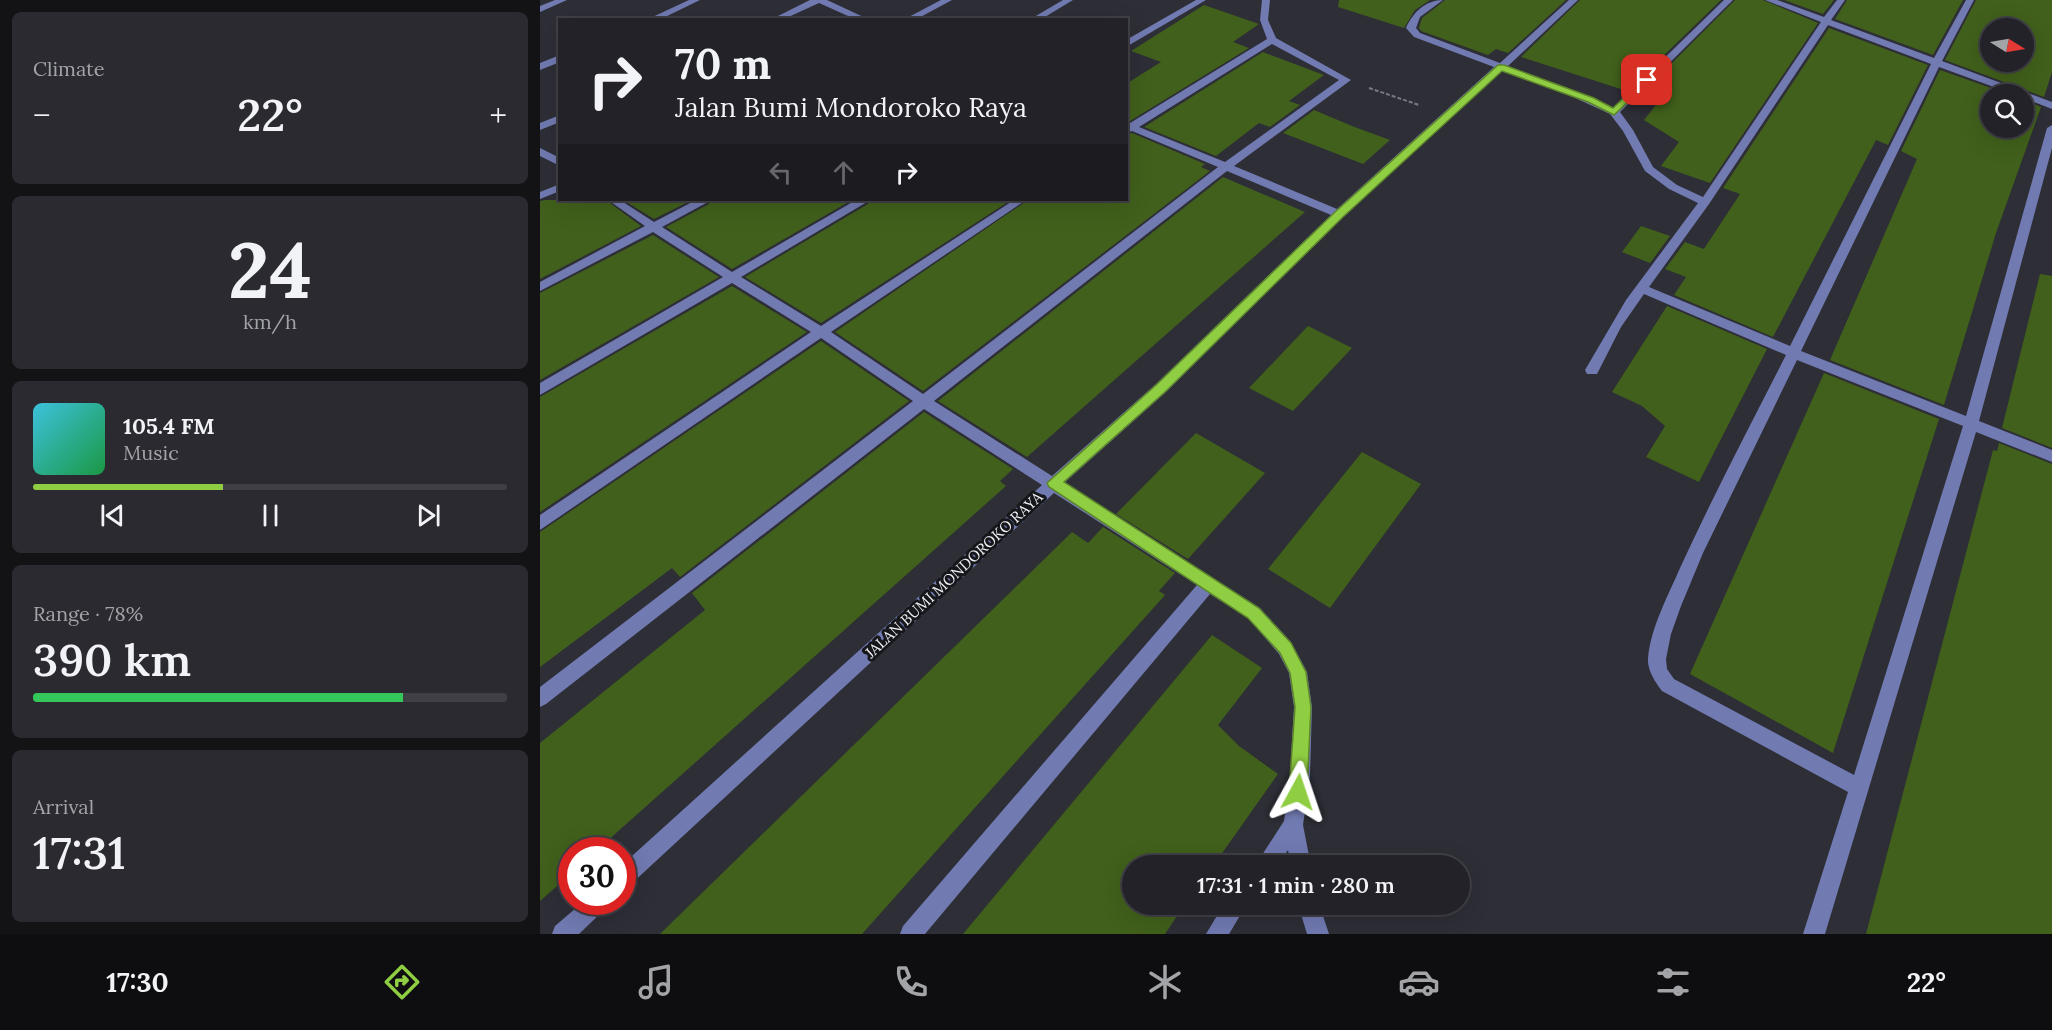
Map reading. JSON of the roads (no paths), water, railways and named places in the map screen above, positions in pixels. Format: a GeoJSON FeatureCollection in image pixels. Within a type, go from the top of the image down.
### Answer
{"type":"FeatureCollection","features":[{"type":"Feature","properties":{"kind":"street"},"geometry":{"type":"LineString","coordinates":[[540,9],[563,0]]}},
{"type":"Feature","properties":{"kind":"street"},"geometry":{"type":"LineString","coordinates":[[655,18],[696,0]]}},
{"type":"Feature","properties":{"kind":"street"},"geometry":{"type":"LineString","coordinates":[[778,18],[818,0],[861,18]]}},
{"type":"Feature","properties":{"kind":"street"},"geometry":{"type":"LineString","coordinates":[[911,18],[948,0]]}},
{"type":"Feature","properties":{"kind":"street"},"geometry":{"type":"LineString","coordinates":[[1037,18],[1070,0]]}},
{"type":"Feature","properties":{"kind":"street"},"geometry":{"type":"LineString","coordinates":[[1128,43],[1202,0]]}},
{"type":"Feature","properties":{"kind":"street"},"geometry":{"type":"LineString","coordinates":[[540,698],[1227,166],[1346,80],[1272,40],[1264,20],[1266,0]]}},
{"type":"Feature","properties":{"kind":"street"},"geometry":{"type":"LineString","coordinates":[[1439,0],[1416,16],[1411,25],[1413,32],[1584,98],[1614,112],[1628,130],[1635,148],[1649,169],[1673,187],[1705,202]]}},
{"type":"Feature","properties":{"kind":"street","name":"JALAN BUMI MONDOROKO RAYA"},"geometry":{"type":"LineString","coordinates":[[636,866],[1054,483],[1161,388],[1339,214],[1574,0]]}},
{"type":"Feature","properties":{"kind":"street"},"geometry":{"type":"LineString","coordinates":[[1614,112],[1729,0]]}},
{"type":"Feature","properties":{"kind":"street"},"geometry":{"type":"LineString","coordinates":[[1769,0],[1993,84]]}},
{"type":"Feature","properties":{"kind":"street"},"geometry":{"type":"LineString","coordinates":[[1592,370],[1603,346],[1641,288],[1705,202],[1824,22],[1841,0]]}},
{"type":"Feature","properties":{"kind":"street"},"geometry":{"type":"LineString","coordinates":[[1859,788],[1668,685],[1658,666],[1662,634],[1695,553],[1936,63],[1970,0]]}},
{"type":"Feature","properties":{"kind":"street"},"geometry":{"type":"LineString","coordinates":[[1128,127],[1272,40]]}},
{"type":"Feature","properties":{"kind":"street"},"geometry":{"type":"LineString","coordinates":[[540,67],[558,59]]}},
{"type":"Feature","properties":{"kind":"street"},"geometry":{"type":"LineString","coordinates":[[2034,99],[2052,106]]}},
{"type":"Feature","properties":{"kind":"street"},"geometry":{"type":"LineString","coordinates":[[540,127],[558,119]]}},
{"type":"Feature","properties":{"kind":"street"},"geometry":{"type":"LineString","coordinates":[[1128,127],[1339,214]]}},
{"type":"Feature","properties":{"kind":"street"},"geometry":{"type":"LineString","coordinates":[[1814,934],[1971,424],[2052,128]]}},
{"type":"Feature","properties":{"kind":"street"},"geometry":{"type":"LineString","coordinates":[[540,151],[558,162]]}},
{"type":"Feature","properties":{"kind":"street"},"geometry":{"type":"LineString","coordinates":[[540,196],[558,188]]}},
{"type":"Feature","properties":{"kind":"street"},"geometry":{"type":"LineString","coordinates":[[614,201],[1254,613],[1285,648],[1298,672],[1303,707],[1300,775],[1293,825],[1299,855]]}},
{"type":"Feature","properties":{"kind":"street"},"geometry":{"type":"LineString","coordinates":[[540,287],[702,201]]}},
{"type":"Feature","properties":{"kind":"street"},"geometry":{"type":"LineString","coordinates":[[540,390],[861,201]]}},
{"type":"Feature","properties":{"kind":"street"},"geometry":{"type":"LineString","coordinates":[[540,523],[821,332],[1020,201]]}},
{"type":"Feature","properties":{"kind":"street"},"geometry":{"type":"LineString","coordinates":[[1641,288],[1794,353],[2052,456]]}},
{"type":"Feature","properties":{"kind":"street"},"geometry":{"type":"LineString","coordinates":[[911,934],[1209,583]]}},
{"type":"Feature","properties":{"kind":"street"},"geometry":{"type":"LineString","coordinates":[[1273,855],[1293,825]]}},
{"type":"Feature","properties":{"kind":"street"},"geometry":{"type":"LineString","coordinates":[[563,934],[584,915]]}},
{"type":"Feature","properties":{"kind":"street"},"geometry":{"type":"LineString","coordinates":[[1217,934],[1230,915]]}},
{"type":"Feature","properties":{"kind":"street"},"geometry":{"type":"LineString","coordinates":[[1311,915],[1318,934]]}}]}
